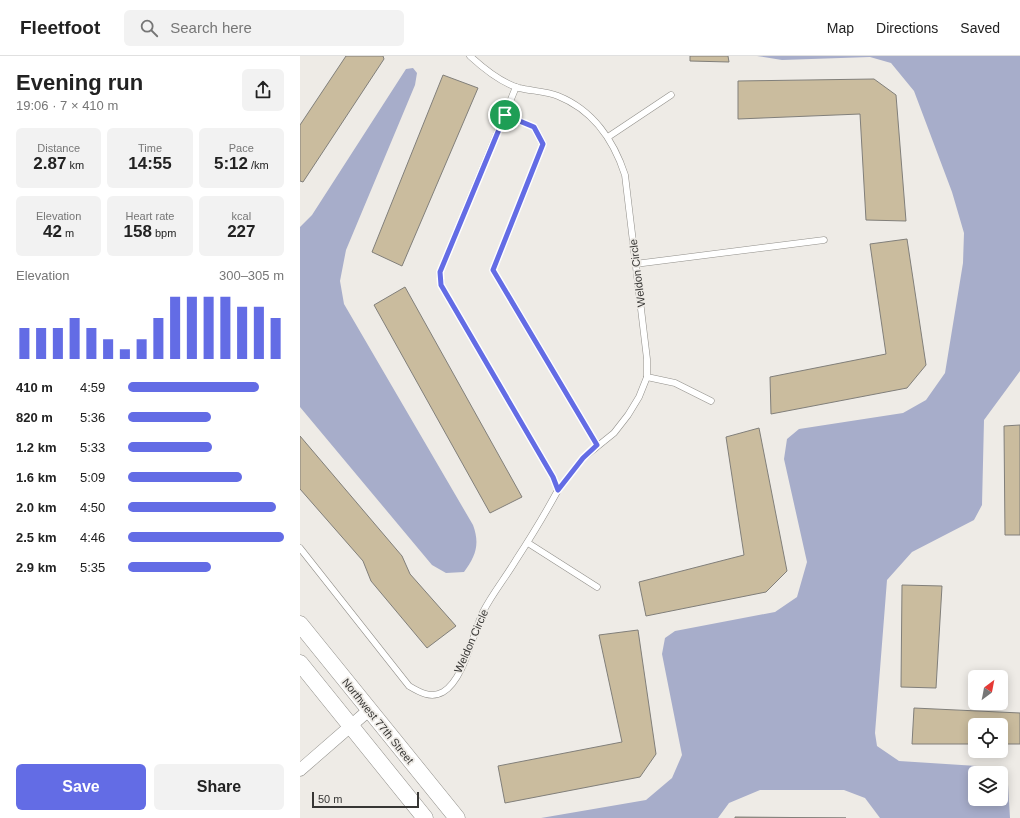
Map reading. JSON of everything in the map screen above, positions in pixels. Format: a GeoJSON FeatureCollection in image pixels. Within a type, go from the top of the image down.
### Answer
{"type":"FeatureCollection","features":[{"type":"Feature","properties":{"kind":"street","name":"Northwest 77th Street"},"geometry":{"type":"LineString","coordinates":[[300,624],[457,818]]}},
{"type":"Feature","properties":{"kind":"street"},"geometry":{"type":"LineString","coordinates":[[300,663],[424,818]]}},
{"type":"Feature","properties":{"kind":"street"},"geometry":{"type":"LineString","coordinates":[[300,770],[369,710]]}},
{"type":"Feature","properties":{"kind":"lane","name":"Weldon Circle"},"geometry":{"type":"LineString","coordinates":[[300,548],[409,686],[420,693],[430,695],[443,692],[453,682],[466,658],[484,611],[528,543],[558,490],[583,458],[597,445],[614,433],[628,415],[639,397],[646,377],[646,359],[636,264],[625,175],[619,155],[604,129],[572,103],[557,95],[516,87],[496,76],[470,56]]}},
{"type":"Feature","properties":{"kind":"lane"},"geometry":{"type":"LineString","coordinates":[[516,87],[440,272],[441,285],[553,477],[558,490]]}},
{"type":"Feature","properties":{"kind":"lane"},"geometry":{"type":"LineString","coordinates":[[608,137],[671,94]]}},
{"type":"Feature","properties":{"kind":"lane"},"geometry":{"type":"LineString","coordinates":[[505,115],[534,127],[543,144],[493,270],[597,445]]}},
{"type":"Feature","properties":{"kind":"lane"},"geometry":{"type":"LineString","coordinates":[[636,264],[824,240]]}},
{"type":"Feature","properties":{"kind":"lane"},"geometry":{"type":"LineString","coordinates":[[646,377],[675,383],[697,392],[711,401]]}},
{"type":"Feature","properties":{"kind":"lane"},"geometry":{"type":"LineString","coordinates":[[528,543],[597,587]]}},
{"type":"Feature","properties":{"kind":"water"},"geometry":{"type":"Polygon","coordinates":[[[757,56],[1020,56],[1020,371],[984,420],[982,505],[974,520],[912,552],[887,580],[875,733],[877,746],[899,761],[977,766],[968,766],[968,806],[1008,806],[1008,784],[1010,818],[880,818],[865,798],[844,790],[760,790],[729,803],[718,818],[541,818],[646,800],[672,778],[682,755],[662,654],[665,638],[675,631],[775,612],[797,597],[807,562],[784,459],[787,439],[799,429],[903,413],[926,400],[945,373],[963,263],[964,233],[952,192],[914,91],[891,63],[870,57],[782,60],[757,56]]]}},
{"type":"Feature","properties":{"kind":"water"},"geometry":{"type":"Polygon","coordinates":[[[413,68],[417,73],[415,85],[346,250],[340,281],[344,304],[473,525],[476,538],[476,550],[464,572],[446,573],[432,565],[300,407],[300,227],[312,215],[406,69],[413,68]]]}},
{"type":"Feature","properties":{"kind":"building"},"geometry":{"type":"Polygon","coordinates":[[[346,56],[383,56],[384,59],[303,182],[300,181],[300,125],[346,56]]]}},
{"type":"Feature","properties":{"kind":"building"},"geometry":{"type":"Polygon","coordinates":[[[690,56],[728,56],[729,62],[690,61],[690,56]]]}},
{"type":"Feature","properties":{"kind":"building"},"geometry":{"type":"Polygon","coordinates":[[[443,75],[478,88],[402,266],[372,252],[443,75]]]}},
{"type":"Feature","properties":{"kind":"building"},"geometry":{"type":"Polygon","coordinates":[[[874,79],[896,95],[906,221],[866,220],[860,114],[738,119],[738,81],[874,79]]]}},
{"type":"Feature","properties":{"kind":"building"},"geometry":{"type":"Polygon","coordinates":[[[907,239],[926,365],[907,388],[771,414],[770,377],[886,354],[870,244],[907,239]]]}},
{"type":"Feature","properties":{"kind":"building"},"geometry":{"type":"Polygon","coordinates":[[[405,287],[522,497],[490,513],[374,305],[405,287]]]}},
{"type":"Feature","properties":{"kind":"building"},"geometry":{"type":"Polygon","coordinates":[[[1020,425],[1020,535],[1005,535],[1004,426],[1020,425]]]}},
{"type":"Feature","properties":{"kind":"building"},"geometry":{"type":"Polygon","coordinates":[[[759,428],[787,571],[766,592],[646,616],[639,582],[744,555],[726,437],[759,428]]]}},
{"type":"Feature","properties":{"kind":"building"},"geometry":{"type":"Polygon","coordinates":[[[300,436],[402,556],[410,574],[456,626],[427,648],[371,581],[363,561],[300,489],[300,436]]]}},
{"type":"Feature","properties":{"kind":"building"},"geometry":{"type":"Polygon","coordinates":[[[902,585],[942,586],[936,688],[901,687],[902,585]]]}},
{"type":"Feature","properties":{"kind":"building"},"geometry":{"type":"Polygon","coordinates":[[[638,630],[656,754],[640,777],[505,803],[498,766],[622,742],[599,635],[638,630]]]}},
{"type":"Feature","properties":{"kind":"building"},"geometry":{"type":"Polygon","coordinates":[[[914,708],[1020,713],[1020,744],[1008,744],[1008,718],[968,718],[968,744],[912,744],[914,708]]]}},
{"type":"Feature","properties":{"kind":"building"},"geometry":{"type":"Polygon","coordinates":[[[735,817],[846,818],[735,818],[735,817]]]}},
{"type":"Feature","properties":{"kind":"route"},"geometry":{"type":"LineString","coordinates":[[505,115],[534,127],[543,144],[493,270],[597,445],[583,458],[558,490],[553,477],[441,285],[440,272],[505,115]]}}]}
